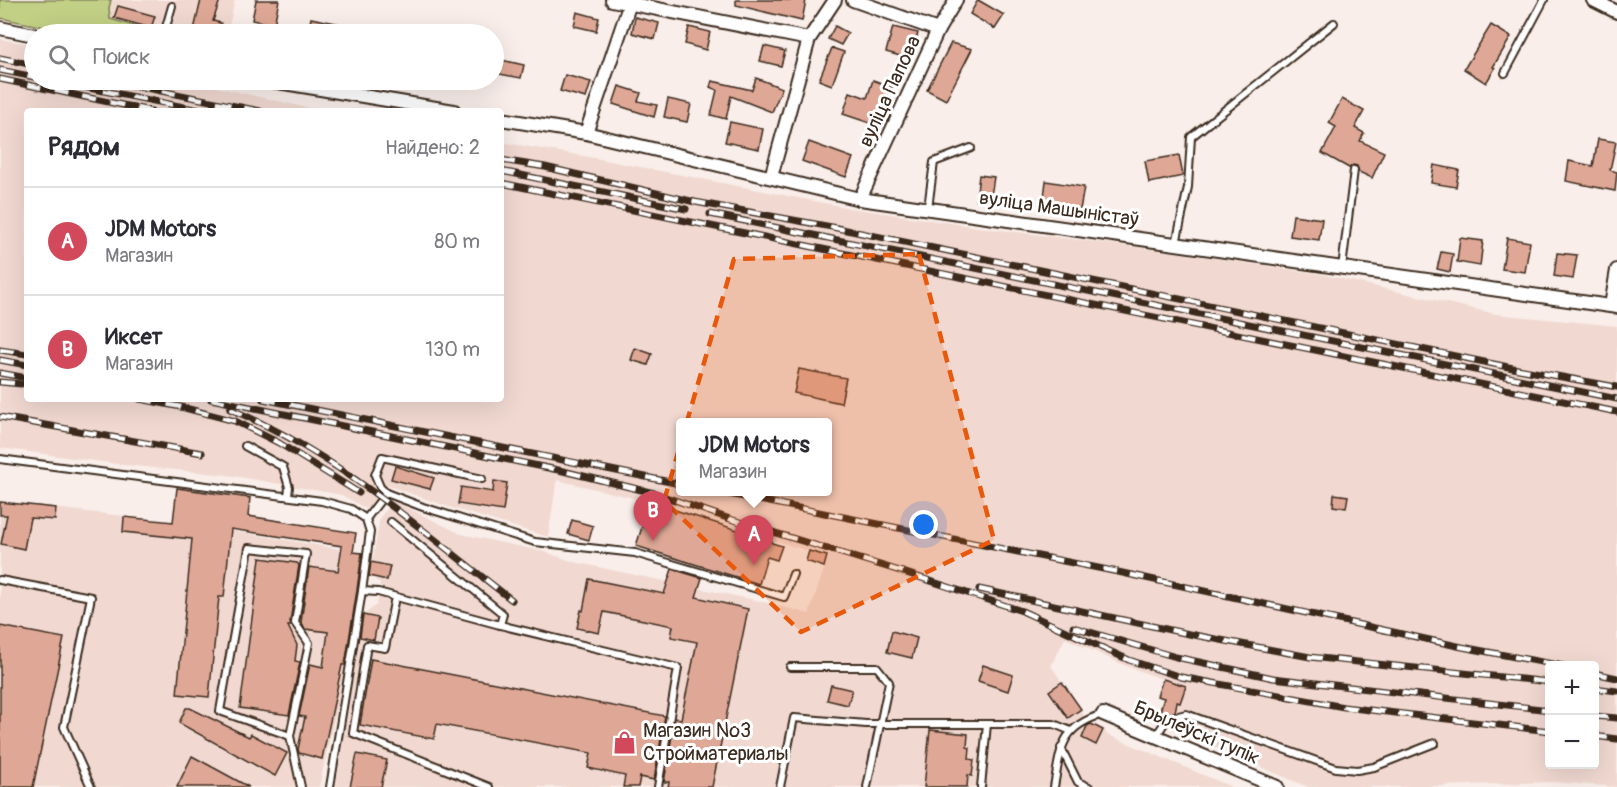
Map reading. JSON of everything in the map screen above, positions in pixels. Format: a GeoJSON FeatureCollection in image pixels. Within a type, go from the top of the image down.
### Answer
{"type":"FeatureCollection","features":[{"type":"Feature","properties":{"kind":"street"},"geometry":{"type":"LineString","coordinates":[[612,0],[809,39]]}},
{"type":"Feature","properties":{"kind":"street"},"geometry":{"type":"LineString","coordinates":[[771,177],[809,39],[835,0]]}},
{"type":"Feature","properties":{"kind":"street"},"geometry":{"type":"LineString","coordinates":[[853,0],[938,30]]}},
{"type":"Feature","properties":{"kind":"street","name":"вуліца Папова"},"geometry":{"type":"LineString","coordinates":[[860,199],[938,30],[956,0]]}},
{"type":"Feature","properties":{"kind":"street"},"geometry":{"type":"LineString","coordinates":[[1593,0],[1617,12]]}},
{"type":"Feature","properties":{"kind":"street"},"geometry":{"type":"LineString","coordinates":[[586,133],[630,2]]}},
{"type":"Feature","properties":{"kind":"street"},"geometry":{"type":"LineString","coordinates":[[0,28],[24,33]]}},
{"type":"Feature","properties":{"kind":"street"},"geometry":{"type":"LineString","coordinates":[[327,90],[436,108]]}},
{"type":"Feature","properties":{"kind":"street","name":"вуліца Машыністаў"},"geometry":{"type":"LineString","coordinates":[[504,119],[586,133],[860,199],[1614,306]]}},
{"type":"Feature","properties":{"kind":"street"},"geometry":{"type":"LineString","coordinates":[[1614,306],[1617,270]]}},
{"type":"Feature","properties":{"kind":"street","name":"Брылеўскі тупік"},"geometry":{"type":"LineString","coordinates":[[1103,714],[1276,787]]}},
{"type":"Feature","properties":{"kind":"lane"},"geometry":{"type":"LineString","coordinates":[[1505,73],[1544,0]]}},
{"type":"Feature","properties":{"kind":"lane"},"geometry":{"type":"LineString","coordinates":[[167,24],[172,6]]}},
{"type":"Feature","properties":{"kind":"lane"},"geometry":{"type":"LineString","coordinates":[[1176,244],[1188,187],[1191,137],[1334,23]]}},
{"type":"Feature","properties":{"kind":"lane"},"geometry":{"type":"LineString","coordinates":[[927,208],[934,162],[971,148]]}},
{"type":"Feature","properties":{"kind":"lane"},"geometry":{"type":"LineString","coordinates":[[1342,268],[1354,170]]}},
{"type":"Feature","properties":{"kind":"lane"},"geometry":{"type":"LineString","coordinates":[[245,446],[283,467],[289,487],[288,496]]}},
{"type":"Feature","properties":{"kind":"lane"},"geometry":{"type":"LineString","coordinates":[[482,479],[382,457],[375,475],[380,487],[386,493],[534,542],[635,553],[784,597],[793,574]]}},
{"type":"Feature","properties":{"kind":"lane"},"geometry":{"type":"LineString","coordinates":[[0,459],[322,501],[351,509],[366,519],[370,532],[330,787]]}},
{"type":"Feature","properties":{"kind":"lane"},"geometry":{"type":"LineString","coordinates":[[366,519],[386,493]]}},
{"type":"Feature","properties":{"kind":"lane"},"geometry":{"type":"LineString","coordinates":[[391,522],[503,614],[500,625]]}},
{"type":"Feature","properties":{"kind":"lane"},"geometry":{"type":"LineString","coordinates":[[290,736],[220,711],[249,548],[306,554],[295,622],[309,643],[290,736],[301,787]]}},
{"type":"Feature","properties":{"kind":"lane"},"geometry":{"type":"LineString","coordinates":[[0,580],[91,597],[64,727],[91,787]]}},
{"type":"Feature","properties":{"kind":"lane"},"geometry":{"type":"LineString","coordinates":[[362,591],[395,597],[678,668],[658,787]]}},
{"type":"Feature","properties":{"kind":"lane"},"geometry":{"type":"LineString","coordinates":[[395,597],[385,648],[367,645],[353,733],[489,787]]}},
{"type":"Feature","properties":{"kind":"lane"},"geometry":{"type":"LineString","coordinates":[[790,667],[877,667],[889,682],[867,787]]}},
{"type":"Feature","properties":{"kind":"lane"},"geometry":{"type":"LineString","coordinates":[[1054,787],[1061,747],[1071,730],[1085,719],[1103,714]]}},
{"type":"Feature","properties":{"kind":"lane"},"geometry":{"type":"LineString","coordinates":[[1156,736],[1167,719],[1186,714],[1336,768],[1357,770],[1435,743]]}},
{"type":"Feature","properties":{"kind":"lane"},"geometry":{"type":"LineString","coordinates":[[780,787],[794,718],[882,724],[1054,724],[1071,730]]}},
{"type":"Feature","properties":{"kind":"lane"},"geometry":{"type":"LineString","coordinates":[[981,787],[987,724]]}},
{"type":"Feature","properties":{"kind":"lane"},"geometry":{"type":"LineString","coordinates":[[1061,747],[1078,782],[1089,787]]}},
{"type":"Feature","properties":{"kind":"highlighted area"},"geometry":{"type":"Polygon","coordinates":[[[919,254],[994,540],[801,632],[664,501],[734,259],[919,254]]]}},
{"type":"Feature","properties":{"kind":"shaded area"},"geometry":{"type":"Polygon","coordinates":[[[111,0],[235,0],[229,24],[128,24],[110,19],[111,0]]]}},
{"type":"Feature","properties":{"kind":"shaded area"},"geometry":{"type":"Polygon","coordinates":[[[0,39],[24,43],[24,90],[229,90],[309,108],[24,108],[24,402],[504,402],[504,143],[850,208],[1321,274],[1496,314],[1617,326],[1617,787],[1551,782],[1413,787],[1308,787],[1171,729],[1174,714],[1160,711],[1164,698],[1157,696],[1162,679],[1124,665],[1065,638],[1051,666],[1081,709],[1085,719],[1105,729],[1106,734],[1232,787],[336,787],[364,615],[377,604],[380,583],[370,576],[380,517],[394,501],[461,534],[545,552],[574,562],[764,602],[809,614],[828,557],[650,502],[557,480],[548,537],[389,486],[368,510],[342,495],[228,475],[124,465],[0,448],[0,39]]]}},
{"type":"Feature","properties":{"kind":"shaded area"},"geometry":{"type":"Polygon","coordinates":[[[0,502],[186,523],[363,553],[346,666],[319,787],[0,787],[0,502]]]}},
{"type":"Feature","properties":{"kind":"green space"},"geometry":{"type":"Polygon","coordinates":[[[0,0],[111,0],[110,19],[127,24],[29,24],[0,18],[0,0]]]}},
{"type":"Feature","properties":{"kind":"building"},"geometry":{"type":"Polygon","coordinates":[[[201,0],[220,0],[213,21],[221,24],[195,24],[201,0]]]}},
{"type":"Feature","properties":{"kind":"building"},"geometry":{"type":"Polygon","coordinates":[[[256,0],[279,0],[274,24],[252,20],[256,0]]]}},
{"type":"Feature","properties":{"kind":"building"},"geometry":{"type":"Polygon","coordinates":[[[736,0],[806,0],[802,21],[736,5],[736,0]]]}},
{"type":"Feature","properties":{"kind":"building"},"geometry":{"type":"Polygon","coordinates":[[[978,0],[1004,15],[995,29],[970,14],[978,0]]]}},
{"type":"Feature","properties":{"kind":"building"},"geometry":{"type":"Polygon","coordinates":[[[118,6],[155,16],[152,24],[136,24],[114,18],[118,6]]]}},
{"type":"Feature","properties":{"kind":"building"},"geometry":{"type":"Polygon","coordinates":[[[577,12],[599,18],[596,31],[574,26],[577,12]]]}},
{"type":"Feature","properties":{"kind":"building"},"geometry":{"type":"Polygon","coordinates":[[[635,17],[659,23],[655,39],[632,33],[635,17]]]}},
{"type":"Feature","properties":{"kind":"building"},"geometry":{"type":"Polygon","coordinates":[[[311,18],[341,24],[310,24],[311,18]]]}},
{"type":"Feature","properties":{"kind":"building"},"geometry":{"type":"Polygon","coordinates":[[[1491,25],[1511,37],[1486,83],[1464,69],[1491,25]]]}},
{"type":"Feature","properties":{"kind":"building"},"geometry":{"type":"Polygon","coordinates":[[[835,26],[848,33],[841,45],[828,39],[835,26]]]}},
{"type":"Feature","properties":{"kind":"building"},"geometry":{"type":"Polygon","coordinates":[[[689,27],[710,32],[706,50],[685,44],[689,27]]]}},
{"type":"Feature","properties":{"kind":"building"},"geometry":{"type":"Polygon","coordinates":[[[893,27],[918,33],[911,59],[886,52],[893,27]]]}},
{"type":"Feature","properties":{"kind":"building"},"geometry":{"type":"Polygon","coordinates":[[[951,43],[972,49],[946,100],[927,90],[951,43]]]}},
{"type":"Feature","properties":{"kind":"building"},"geometry":{"type":"Polygon","coordinates":[[[764,46],[785,51],[781,66],[760,61],[764,46]]]}},
{"type":"Feature","properties":{"kind":"building"},"geometry":{"type":"Polygon","coordinates":[[[832,48],[844,52],[832,85],[819,80],[832,48]]]}},
{"type":"Feature","properties":{"kind":"building"},"geometry":{"type":"Polygon","coordinates":[[[504,61],[524,65],[521,78],[504,75],[504,61]]]}},
{"type":"Feature","properties":{"kind":"building"},"geometry":{"type":"Polygon","coordinates":[[[565,75],[591,82],[586,98],[560,91],[565,75]]]}},
{"type":"Feature","properties":{"kind":"building"},"geometry":{"type":"Polygon","coordinates":[[[756,78],[782,88],[772,112],[731,96],[726,119],[711,115],[717,90],[710,87],[712,81],[752,90],[756,78]]]}},
{"type":"Feature","properties":{"kind":"building"},"geometry":{"type":"Polygon","coordinates":[[[873,80],[892,87],[887,102],[883,101],[876,125],[843,114],[850,92],[867,98],[873,80]]]}},
{"type":"Feature","properties":{"kind":"building"},"geometry":{"type":"Polygon","coordinates":[[[619,86],[641,93],[638,101],[657,105],[654,117],[613,104],[619,86]]]}},
{"type":"Feature","properties":{"kind":"building"},"geometry":{"type":"Polygon","coordinates":[[[668,99],[691,104],[687,122],[664,117],[668,99]]]}},
{"type":"Feature","properties":{"kind":"building"},"geometry":{"type":"Polygon","coordinates":[[[1342,99],[1364,111],[1355,128],[1364,133],[1360,141],[1384,152],[1372,178],[1359,172],[1357,166],[1353,165],[1349,168],[1322,153],[1336,127],[1329,123],[1342,99]]]}},
{"type":"Feature","properties":{"kind":"building"},"geometry":{"type":"Polygon","coordinates":[[[730,122],[763,129],[759,149],[725,142],[730,122]]]}},
{"type":"Feature","properties":{"kind":"building"},"geometry":{"type":"Polygon","coordinates":[[[1598,139],[1616,142],[1610,170],[1617,172],[1615,191],[1566,181],[1569,161],[1593,166],[1598,139]]]}},
{"type":"Feature","properties":{"kind":"building"},"geometry":{"type":"Polygon","coordinates":[[[809,142],[853,158],[846,177],[802,161],[809,142]]]}},
{"type":"Feature","properties":{"kind":"building"},"geometry":{"type":"Polygon","coordinates":[[[1179,155],[1183,176],[1149,183],[1145,161],[1179,155]]]}},
{"type":"Feature","properties":{"kind":"building"},"geometry":{"type":"Polygon","coordinates":[[[1434,165],[1459,170],[1456,187],[1431,183],[1434,165]]]}},
{"type":"Feature","properties":{"kind":"building"},"geometry":{"type":"Polygon","coordinates":[[[979,175],[994,177],[990,202],[976,200],[979,175]]]}},
{"type":"Feature","properties":{"kind":"building"},"geometry":{"type":"Polygon","coordinates":[[[1046,181],[1084,187],[1080,210],[1043,205],[1046,181]]]}},
{"type":"Feature","properties":{"kind":"building"},"geometry":{"type":"Polygon","coordinates":[[[1293,215],[1322,219],[1319,240],[1290,236],[1293,215]]]}},
{"type":"Feature","properties":{"kind":"building"},"geometry":{"type":"Polygon","coordinates":[[[1460,238],[1483,241],[1480,266],[1457,262],[1460,238]]]}},
{"type":"Feature","properties":{"kind":"building"},"geometry":{"type":"Polygon","coordinates":[[[1507,238],[1530,242],[1525,272],[1502,269],[1507,238]]]}},
{"type":"Feature","properties":{"kind":"building"},"geometry":{"type":"Polygon","coordinates":[[[1441,252],[1453,254],[1450,272],[1437,269],[1441,252]]]}},
{"type":"Feature","properties":{"kind":"building"},"geometry":{"type":"Polygon","coordinates":[[[1557,253],[1577,255],[1573,279],[1554,276],[1557,253]]]}},
{"type":"Feature","properties":{"kind":"building"},"geometry":{"type":"Polygon","coordinates":[[[635,348],[652,354],[648,365],[631,360],[635,348]]]}},
{"type":"Feature","properties":{"kind":"building"},"geometry":{"type":"Polygon","coordinates":[[[799,369],[846,378],[841,403],[794,393],[799,369]]]}},
{"type":"Feature","properties":{"kind":"building"},"geometry":{"type":"Polygon","coordinates":[[[395,466],[434,478],[430,489],[391,479],[395,466]]]}},
{"type":"Feature","properties":{"kind":"building"},"geometry":{"type":"Polygon","coordinates":[[[494,481],[507,483],[503,511],[458,504],[461,487],[493,492],[494,481]]]}},
{"type":"Feature","properties":{"kind":"building"},"geometry":{"type":"Polygon","coordinates":[[[177,488],[250,498],[248,516],[356,533],[353,552],[362,553],[357,590],[345,665],[342,665],[322,759],[299,753],[305,717],[299,716],[310,664],[323,667],[328,632],[305,629],[301,622],[309,567],[338,571],[342,546],[231,529],[224,597],[219,597],[209,697],[177,694],[192,539],[123,532],[124,517],[173,522],[177,488]]]}},
{"type":"Feature","properties":{"kind":"building"},"geometry":{"type":"Polygon","coordinates":[[[1334,494],[1348,496],[1346,508],[1333,506],[1334,494]]]}},
{"type":"Feature","properties":{"kind":"building"},"geometry":{"type":"Polygon","coordinates":[[[0,502],[56,508],[55,520],[30,518],[24,549],[1,544],[7,515],[0,515],[0,502]]]}},
{"type":"Feature","properties":{"kind":"building"},"geometry":{"type":"Polygon","coordinates":[[[650,502],[772,541],[782,546],[777,560],[767,557],[759,584],[636,546],[650,502]]]}},
{"type":"Feature","properties":{"kind":"building"},"geometry":{"type":"Polygon","coordinates":[[[572,520],[593,526],[589,540],[568,534],[572,520]]]}},
{"type":"Feature","properties":{"kind":"building"},"geometry":{"type":"Polygon","coordinates":[[[809,551],[827,556],[824,567],[806,561],[809,551]]]}},
{"type":"Feature","properties":{"kind":"building"},"geometry":{"type":"Polygon","coordinates":[[[260,558],[299,565],[291,626],[288,626],[297,645],[295,661],[300,662],[289,715],[240,708],[260,558]]]}},
{"type":"Feature","properties":{"kind":"building"},"geometry":{"type":"Polygon","coordinates":[[[371,562],[390,566],[387,580],[369,576],[371,562]]]}},
{"type":"Feature","properties":{"kind":"building"},"geometry":{"type":"Polygon","coordinates":[[[672,569],[702,578],[696,597],[748,609],[712,787],[668,787],[669,782],[664,782],[675,718],[681,719],[697,642],[671,637],[673,626],[604,612],[599,633],[577,628],[589,579],[664,594],[672,569]]]}},
{"type":"Feature","properties":{"kind":"building"},"geometry":{"type":"Polygon","coordinates":[[[363,615],[378,618],[374,640],[360,637],[363,615]]]}},
{"type":"Feature","properties":{"kind":"building"},"geometry":{"type":"Polygon","coordinates":[[[0,626],[64,638],[33,787],[0,787],[0,626]]]}},
{"type":"Feature","properties":{"kind":"building"},"geometry":{"type":"Polygon","coordinates":[[[892,631],[917,638],[912,658],[887,652],[892,631]]]}},
{"type":"Feature","properties":{"kind":"building"},"geometry":{"type":"Polygon","coordinates":[[[371,659],[665,716],[654,780],[640,777],[638,787],[623,787],[625,776],[588,768],[591,753],[437,724],[434,739],[360,725],[371,659]]]}},
{"type":"Feature","properties":{"kind":"building"},"geometry":{"type":"Polygon","coordinates":[[[983,665],[1013,675],[1008,691],[978,681],[983,665]]]}},
{"type":"Feature","properties":{"kind":"building"},"geometry":{"type":"Polygon","coordinates":[[[1163,679],[1186,686],[1180,703],[1177,702],[1175,712],[1160,711],[1164,698],[1157,696],[1163,679]]]}},
{"type":"Feature","properties":{"kind":"building"},"geometry":{"type":"Polygon","coordinates":[[[1062,682],[1081,709],[1068,718],[1049,691],[1062,682]]]}},
{"type":"Feature","properties":{"kind":"building"},"geometry":{"type":"Polygon","coordinates":[[[831,685],[852,690],[848,705],[827,700],[831,685]]]}},
{"type":"Feature","properties":{"kind":"building"},"geometry":{"type":"Polygon","coordinates":[[[186,708],[249,737],[251,734],[287,753],[275,776],[179,723],[186,708]]]}},
{"type":"Feature","properties":{"kind":"building"},"geometry":{"type":"Polygon","coordinates":[[[1091,724],[1103,730],[1096,745],[1082,738],[1087,726],[1091,724]]]}},
{"type":"Feature","properties":{"kind":"building"},"geometry":{"type":"Polygon","coordinates":[[[930,730],[968,734],[969,759],[974,760],[972,776],[968,775],[967,787],[924,787],[930,730]]]}},
{"type":"Feature","properties":{"kind":"building"},"geometry":{"type":"Polygon","coordinates":[[[357,754],[387,760],[381,787],[350,787],[357,754]]]}},
{"type":"Feature","properties":{"kind":"building"},"geometry":{"type":"Polygon","coordinates":[[[192,756],[249,787],[177,787],[192,756]]]}},
{"type":"Feature","properties":{"kind":"railway"},"geometry":{"type":"LineString","coordinates":[[0,58],[24,63]]}},
{"type":"Feature","properties":{"kind":"railway"},"geometry":{"type":"LineString","coordinates":[[0,70],[24,75]]}},
{"type":"Feature","properties":{"kind":"railway"},"geometry":{"type":"LineString","coordinates":[[0,79],[24,84]]}},
{"type":"Feature","properties":{"kind":"railway"},"geometry":{"type":"LineString","coordinates":[[52,90],[137,108]]}},
{"type":"Feature","properties":{"kind":"railway"},"geometry":{"type":"LineString","coordinates":[[99,90],[189,108]]}},
{"type":"Feature","properties":{"kind":"railway"},"geometry":{"type":"LineString","coordinates":[[156,90],[245,108]]}},
{"type":"Feature","properties":{"kind":"railway"},"geometry":{"type":"LineString","coordinates":[[504,160],[545,167],[695,202],[832,227],[1518,369],[1617,387]]}},
{"type":"Feature","properties":{"kind":"railway"},"geometry":{"type":"LineString","coordinates":[[504,172],[686,209]]}},
{"type":"Feature","properties":{"kind":"railway"},"geometry":{"type":"LineString","coordinates":[[504,184],[1617,412]]}},
{"type":"Feature","properties":{"kind":"railway"},"geometry":{"type":"LineString","coordinates":[[710,214],[1617,399]]}},
{"type":"Feature","properties":{"kind":"railway"},"geometry":{"type":"LineString","coordinates":[[0,350],[24,354]]}},
{"type":"Feature","properties":{"kind":"railway"},"geometry":{"type":"LineString","coordinates":[[0,360],[24,364]]}},
{"type":"Feature","properties":{"kind":"railway"},"geometry":{"type":"LineString","coordinates":[[0,373],[24,377]]}},
{"type":"Feature","properties":{"kind":"railway"},"geometry":{"type":"LineString","coordinates":[[0,382],[21,384]]}},
{"type":"Feature","properties":{"kind":"railway"},"geometry":{"type":"LineString","coordinates":[[155,402],[235,421],[279,443],[359,493]]}},
{"type":"Feature","properties":{"kind":"railway"},"geometry":{"type":"LineString","coordinates":[[226,402],[563,471],[654,493],[1022,611],[1129,660],[1181,677],[1344,707],[1545,730]]}},
{"type":"Feature","properties":{"kind":"railway"},"geometry":{"type":"LineString","coordinates":[[278,402],[676,483]]}},
{"type":"Feature","properties":{"kind":"railway"},"geometry":{"type":"LineString","coordinates":[[230,409],[269,427],[342,471],[377,495],[512,600]]}},
{"type":"Feature","properties":{"kind":"railway"},"geometry":{"type":"LineString","coordinates":[[0,417],[202,453]]}},
{"type":"Feature","properties":{"kind":"railway"},"geometry":{"type":"LineString","coordinates":[[739,496],[1118,572],[1462,647],[1545,663]]}},
{"type":"Feature","properties":{"kind":"railway"},"geometry":{"type":"LineString","coordinates":[[979,589],[1189,634],[1310,657],[1545,681]]}},
{"type":"Feature","properties":{"kind":"railway"},"geometry":{"type":"LineString","coordinates":[[1073,627],[1176,657],[1273,678],[1545,709]]}},
{"type":"Feature","properties":{"kind":"railway"},"geometry":{"type":"LineString","coordinates":[[1599,674],[1617,678]]}},
{"type":"Feature","properties":{"kind":"railway"},"geometry":{"type":"LineString","coordinates":[[1599,689],[1617,691]]}},
{"type":"Feature","properties":{"kind":"railway"},"geometry":{"type":"LineString","coordinates":[[1599,716],[1617,718]]}},
{"type":"Feature","properties":{"kind":"railway"},"geometry":{"type":"LineString","coordinates":[[1599,737],[1617,739]]}},
{"type":"Feature","properties":{"kind":"place","name":"Иксет"},"geometry":{"type":"Point","coordinates":[653,541]}},
{"type":"Feature","properties":{"kind":"place","name":"JDM Motors"},"geometry":{"type":"Point","coordinates":[754,565]}},
{"type":"Feature","properties":{"kind":"place","name":"Магазин №3 Стройматериалы"},"geometry":{"type":"Point","coordinates":[625,742]}}]}
